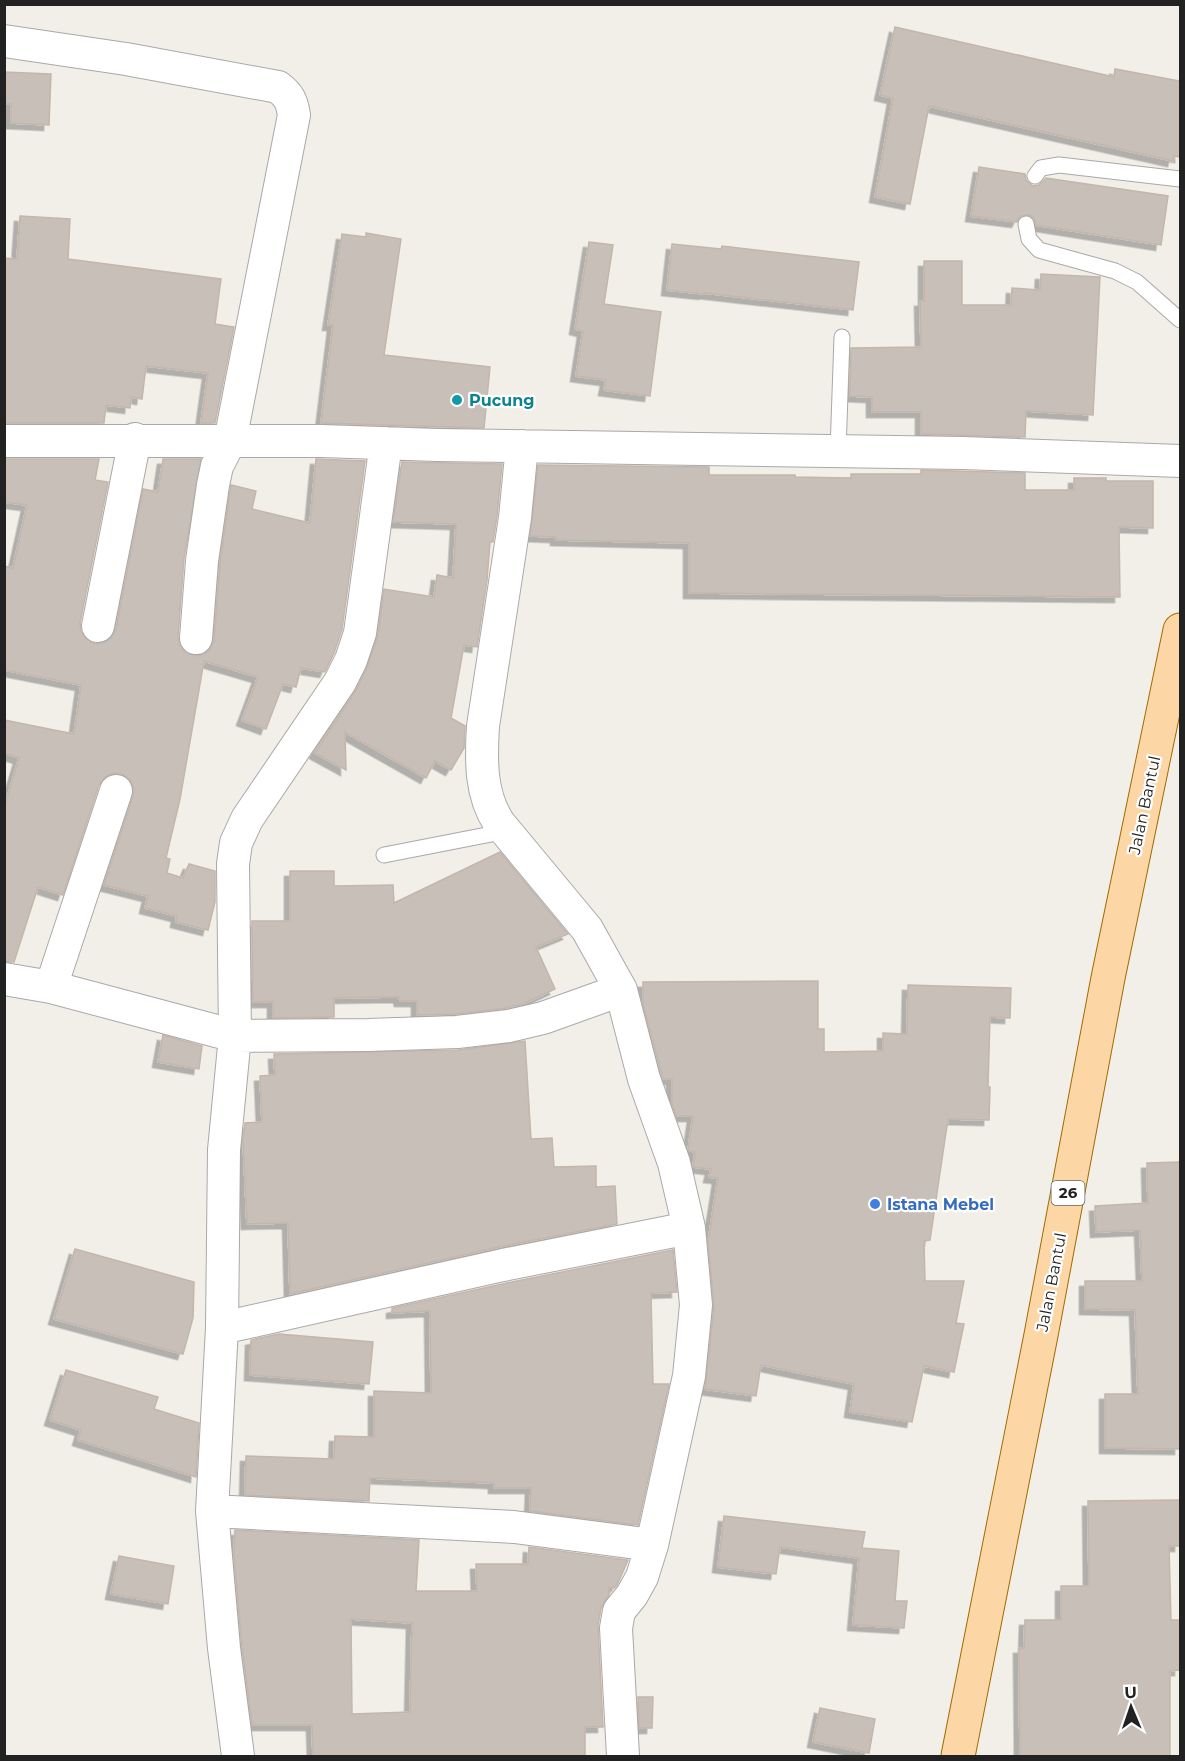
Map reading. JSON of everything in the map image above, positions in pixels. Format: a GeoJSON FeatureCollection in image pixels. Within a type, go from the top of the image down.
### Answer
{"type":"FeatureCollection","features":[{"type":"Feature","properties":{"kind":"main road","name":"Jalan Bantul"},"geometry":{"type":"LineString","coordinates":[[957,1756],[1041,1335],[1108,978],[1180,630]]}},
{"type":"Feature","properties":{"kind":"street"},"geometry":{"type":"LineString","coordinates":[[4,40],[126,59],[278,87],[287,94],[292,105],[294,115],[230,441],[217,466],[213,485],[202,561],[196,639]]}},
{"type":"Feature","properties":{"kind":"street"},"geometry":{"type":"LineString","coordinates":[[98,626],[135,440]]}},
{"type":"Feature","properties":{"kind":"street"},"geometry":{"type":"LineString","coordinates":[[4,441],[386,443],[838,451],[1180,461]]}},
{"type":"Feature","properties":{"kind":"street"},"geometry":{"type":"LineString","coordinates":[[237,1756],[224,1648],[213,1511],[222,1328],[224,1150],[235,1036],[233,864],[236,843],[247,819],[340,682],[351,660],[360,633],[386,443]]}},
{"type":"Feature","properties":{"kind":"street"},"geometry":{"type":"LineString","coordinates":[[522,446],[515,518],[483,726],[481,754],[484,784],[492,813],[588,929],[621,990],[644,1079],[674,1163],[689,1228],[696,1305],[689,1376],[652,1545],[642,1577],[632,1595],[619,1611],[616,1628],[623,1756]]}},
{"type":"Feature","properties":{"kind":"street"},"geometry":{"type":"LineString","coordinates":[[51,987],[116,791]]}},
{"type":"Feature","properties":{"kind":"street"},"geometry":{"type":"LineString","coordinates":[[4,979],[51,987],[235,1036],[457,1032],[509,1026],[543,1018],[621,990]]}},
{"type":"Feature","properties":{"kind":"street"},"geometry":{"type":"LineString","coordinates":[[222,1328],[503,1265],[689,1228]]}},
{"type":"Feature","properties":{"kind":"street"},"geometry":{"type":"LineString","coordinates":[[213,1511],[514,1527],[652,1545]]}},
{"type":"Feature","properties":{"kind":"lane"},"geometry":{"type":"LineString","coordinates":[[1035,176],[1041,168],[1049,165],[1180,179]]}},
{"type":"Feature","properties":{"kind":"lane"},"geometry":{"type":"LineString","coordinates":[[1026,224],[1029,239],[1039,249],[1114,272],[1137,282],[1180,320]]}},
{"type":"Feature","properties":{"kind":"lane"},"geometry":{"type":"LineString","coordinates":[[838,451],[842,337]]}},
{"type":"Feature","properties":{"kind":"lane"},"geometry":{"type":"LineString","coordinates":[[384,855],[507,831]]}},
{"type":"Feature","properties":{"kind":"building"},"geometry":{"type":"Polygon","coordinates":[[[895,27],[1114,77],[1115,69],[1180,81],[1180,157],[1174,156],[1173,161],[929,106],[910,204],[875,197],[893,98],[880,95],[895,27]]]}},
{"type":"Feature","properties":{"kind":"building"},"geometry":{"type":"Polygon","coordinates":[[[4,72],[51,74],[49,125],[11,123],[11,104],[4,104],[4,72]]]}},
{"type":"Feature","properties":{"kind":"building"},"geometry":{"type":"Polygon","coordinates":[[[979,167],[1025,174],[1026,180],[1033,186],[1039,185],[1046,178],[1168,196],[1161,245],[1036,225],[1034,218],[1029,215],[1020,216],[1017,222],[971,216],[979,167]]]}},
{"type":"Feature","properties":{"kind":"building"},"geometry":{"type":"Polygon","coordinates":[[[20,216],[70,219],[68,259],[221,279],[215,324],[234,327],[215,423],[201,423],[208,373],[146,366],[142,399],[131,397],[130,408],[106,405],[104,423],[4,423],[4,258],[17,259],[20,216]]]}},
{"type":"Feature","properties":{"kind":"building"},"geometry":{"type":"Polygon","coordinates":[[[366,233],[401,239],[384,355],[490,367],[484,428],[321,423],[333,325],[328,325],[342,234],[366,237],[366,233]]]}},
{"type":"Feature","properties":{"kind":"building"},"geometry":{"type":"Polygon","coordinates":[[[589,242],[613,245],[604,304],[661,312],[650,396],[604,390],[606,380],[576,376],[583,331],[575,329],[589,242]]]}},
{"type":"Feature","properties":{"kind":"building"},"geometry":{"type":"Polygon","coordinates":[[[672,244],[721,249],[722,246],[859,262],[853,310],[667,290],[672,244]]]}},
{"type":"Feature","properties":{"kind":"building"},"geometry":{"type":"Polygon","coordinates":[[[924,261],[962,261],[962,305],[1011,305],[1012,288],[1040,290],[1041,274],[1100,277],[1093,415],[1026,411],[1025,437],[921,434],[921,412],[872,412],[872,397],[850,396],[851,348],[921,347],[920,301],[924,301],[924,261]]]}},
{"type":"Feature","properties":{"kind":"building"},"geometry":{"type":"Polygon","coordinates":[[[4,459],[99,459],[95,480],[108,482],[80,623],[81,631],[86,639],[95,644],[103,643],[111,638],[116,629],[143,489],[158,492],[163,459],[201,459],[184,558],[178,637],[185,652],[195,656],[204,654],[211,648],[214,640],[220,563],[231,485],[256,491],[252,509],[310,523],[316,459],[365,461],[342,629],[325,672],[301,668],[296,687],[283,684],[266,729],[242,720],[258,677],[204,661],[180,799],[166,858],[170,859],[167,873],[183,878],[189,864],[215,871],[215,902],[208,930],[176,922],[177,916],[145,908],[148,896],[104,885],[133,796],[130,780],[122,774],[113,773],[105,777],[99,785],[63,895],[38,887],[14,962],[4,961],[4,808],[19,758],[4,753],[4,720],[74,734],[81,685],[4,670],[4,566],[13,568],[27,505],[4,502],[4,459]]]}},
{"type":"Feature","properties":{"kind":"building"},"geometry":{"type":"Polygon","coordinates":[[[402,462],[502,464],[497,516],[493,542],[490,542],[477,647],[464,645],[451,718],[465,726],[464,748],[451,770],[435,761],[426,778],[345,732],[346,770],[315,753],[355,692],[367,668],[378,635],[384,589],[434,597],[437,575],[453,578],[456,524],[393,522],[402,462]]]}},
{"type":"Feature","properties":{"kind":"building"},"geometry":{"type":"Polygon","coordinates":[[[538,465],[709,467],[709,475],[795,475],[795,477],[851,478],[851,474],[921,474],[921,470],[1025,473],[1025,490],[1074,490],[1074,478],[1153,481],[1153,528],[1119,527],[1120,597],[689,593],[689,543],[556,540],[556,537],[530,536],[538,465]]]}},
{"type":"Feature","properties":{"kind":"building"},"geometry":{"type":"Polygon","coordinates":[[[500,852],[568,934],[536,947],[555,989],[523,1004],[456,1014],[417,1015],[417,1001],[400,1001],[399,997],[334,998],[334,1017],[273,1018],[273,1002],[253,1002],[252,921],[290,921],[290,871],[334,871],[334,886],[393,885],[394,903],[500,852]]]}},
{"type":"Feature","properties":{"kind":"building"},"geometry":{"type":"Polygon","coordinates":[[[818,981],[818,1029],[824,1029],[824,1052],[883,1051],[883,1033],[907,1034],[908,985],[1011,988],[1010,1018],[990,1017],[989,1120],[948,1119],[930,1240],[924,1241],[925,1281],[964,1281],[956,1323],[964,1324],[954,1372],[924,1366],[912,1422],[850,1412],[854,1384],[761,1365],[756,1396],[705,1389],[714,1307],[708,1242],[718,1178],[709,1177],[711,1169],[693,1167],[695,1152],[688,1150],[693,1116],[676,1116],[672,1104],[672,1079],[663,1079],[643,1005],[643,982],[818,981]]]}},
{"type":"Feature","properties":{"kind":"building"},"geometry":{"type":"Polygon","coordinates":[[[163,1035],[202,1046],[199,1069],[158,1062],[163,1035]]]}},
{"type":"Feature","properties":{"kind":"building"},"geometry":{"type":"Polygon","coordinates":[[[525,1041],[531,1139],[552,1138],[554,1167],[596,1166],[596,1187],[615,1186],[617,1224],[499,1247],[290,1294],[288,1223],[247,1224],[243,1140],[245,1123],[262,1122],[260,1076],[275,1075],[274,1054],[458,1050],[525,1041]]]}},
{"type":"Feature","properties":{"kind":"building"},"geometry":{"type":"Polygon","coordinates":[[[1180,1162],[1180,1449],[1105,1448],[1105,1394],[1138,1394],[1135,1310],[1085,1309],[1085,1281],[1142,1281],[1140,1230],[1096,1232],[1095,1206],[1148,1203],[1147,1163],[1180,1162]]]}},
{"type":"Feature","properties":{"kind":"building"},"geometry":{"type":"Polygon","coordinates":[[[75,1249],[194,1282],[193,1318],[183,1354],[54,1319],[75,1249]]]}},
{"type":"Feature","properties":{"kind":"building"},"geometry":{"type":"Polygon","coordinates":[[[673,1250],[677,1292],[651,1293],[653,1384],[669,1384],[638,1525],[530,1511],[531,1488],[494,1488],[494,1483],[370,1478],[369,1501],[245,1495],[246,1456],[334,1459],[335,1436],[374,1437],[374,1391],[431,1393],[430,1311],[392,1313],[392,1308],[673,1250]]]}},
{"type":"Feature","properties":{"kind":"building"},"geometry":{"type":"Polygon","coordinates":[[[279,1334],[373,1342],[369,1384],[250,1375],[251,1340],[279,1334]]]}},
{"type":"Feature","properties":{"kind":"building"},"geometry":{"type":"Polygon","coordinates":[[[66,1370],[158,1397],[154,1409],[199,1423],[196,1477],[78,1440],[81,1430],[50,1420],[66,1370]]]}},
{"type":"Feature","properties":{"kind":"building"},"geometry":{"type":"Polygon","coordinates":[[[1180,1500],[1180,1546],[1169,1546],[1171,1620],[1180,1620],[1180,1670],[1170,1671],[1170,1756],[1020,1756],[1019,1648],[1024,1648],[1025,1620],[1061,1620],[1061,1586],[1089,1586],[1088,1501],[1180,1500]]]}},
{"type":"Feature","properties":{"kind":"building"},"geometry":{"type":"Polygon","coordinates":[[[724,1516],[865,1532],[862,1548],[899,1551],[895,1601],[907,1601],[904,1628],[853,1625],[859,1558],[780,1547],[776,1574],[718,1567],[724,1516]]]}},
{"type":"Feature","properties":{"kind":"building"},"geometry":{"type":"Polygon","coordinates":[[[235,1530],[419,1540],[416,1591],[477,1591],[476,1564],[528,1564],[529,1547],[628,1560],[617,1585],[609,1588],[609,1595],[601,1608],[598,1625],[603,1727],[585,1727],[585,1756],[313,1756],[312,1725],[252,1725],[234,1557],[235,1530]],[[351,1619],[352,1714],[410,1712],[412,1623],[351,1619]]]}},
{"type":"Feature","properties":{"kind":"building"},"geometry":{"type":"Polygon","coordinates":[[[119,1556],[174,1566],[168,1604],[111,1594],[119,1556]]]}},
{"type":"Feature","properties":{"kind":"building"},"geometry":{"type":"Polygon","coordinates":[[[638,1697],[653,1697],[652,1728],[639,1728],[638,1697]]]}},
{"type":"Feature","properties":{"kind":"building"},"geometry":{"type":"Polygon","coordinates":[[[820,1708],[875,1719],[869,1753],[813,1742],[820,1708]]]}},
{"type":"Feature","properties":{"kind":"place","name":"Pucung"},"geometry":{"type":"Point","coordinates":[457,400]}},
{"type":"Feature","properties":{"kind":"place","name":"Istana Mebel"},"geometry":{"type":"Point","coordinates":[875,1204]}}]}
